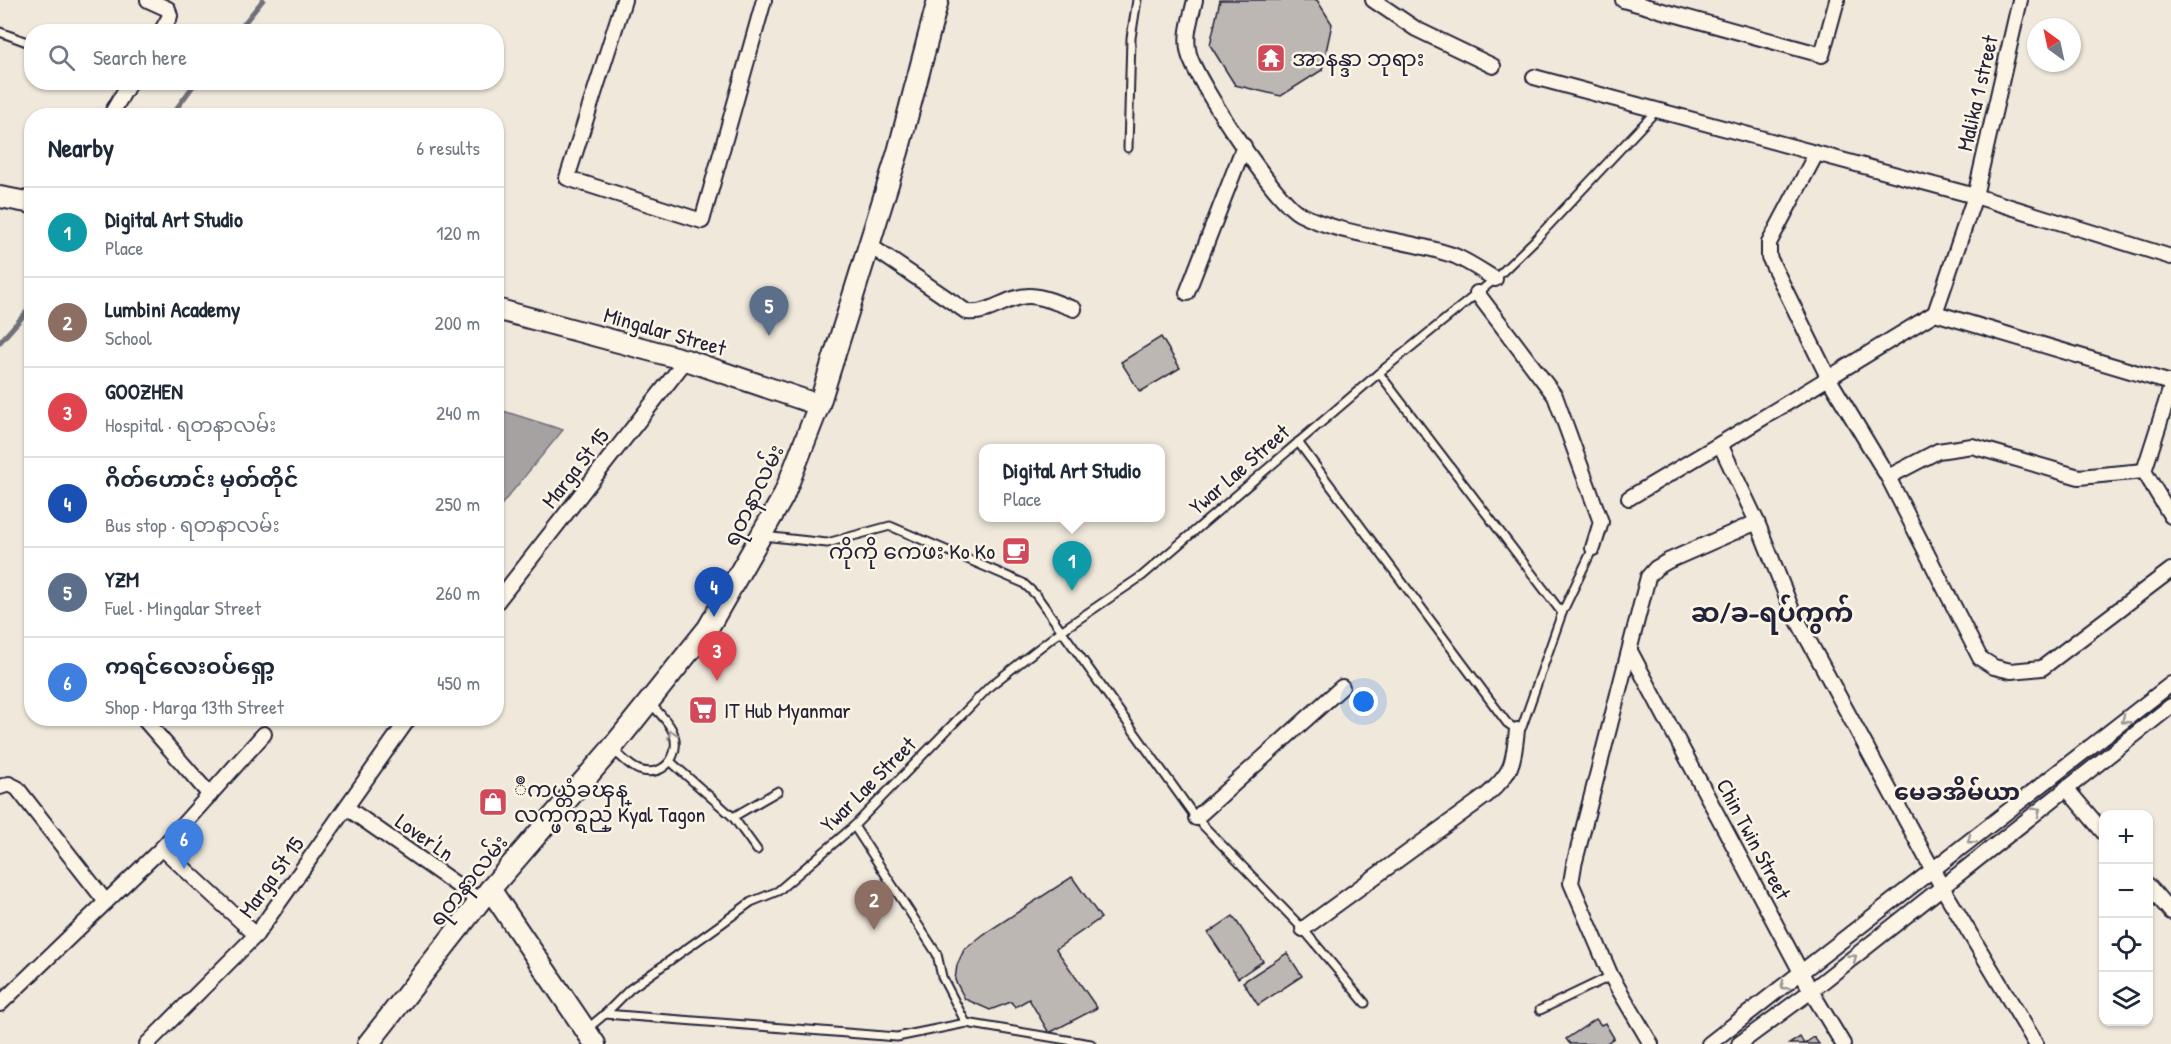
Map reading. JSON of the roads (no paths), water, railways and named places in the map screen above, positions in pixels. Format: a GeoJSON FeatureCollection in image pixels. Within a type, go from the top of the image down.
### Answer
{"type":"FeatureCollection","features":[{"type":"Feature","properties":{"kind":"main road","name":"ရတနာလမ်း"},"geometry":{"type":"LineString","coordinates":[[368,1044],[485,895],[611,749],[708,628],[762,536],[783,497],[819,405],[898,152],[938,0]]}},
{"type":"Feature","properties":{"kind":"main road"},"geometry":{"type":"LineString","coordinates":[[0,197],[24,202]]}},
{"type":"Feature","properties":{"kind":"main road","name":"Mingalar Street"},"geometry":{"type":"LineString","coordinates":[[504,311],[686,360],[819,405]]}},
{"type":"Feature","properties":{"kind":"main road"},"geometry":{"type":"LineString","coordinates":[[485,895],[591,1037]]}},
{"type":"Feature","properties":{"kind":"street"},"geometry":{"type":"LineString","coordinates":[[148,0],[168,9],[170,16],[166,24]]}},
{"type":"Feature","properties":{"kind":"street"},"geometry":{"type":"LineString","coordinates":[[624,0],[567,178],[702,221],[764,0]]}},
{"type":"Feature","properties":{"kind":"street"},"geometry":{"type":"LineString","coordinates":[[1195,0],[1186,38],[1193,69],[1244,146],[1289,206],[1298,213],[1333,226],[1455,256],[1495,279]]}},
{"type":"Feature","properties":{"kind":"street"},"geometry":{"type":"LineString","coordinates":[[1623,0],[1822,55],[1838,0]]}},
{"type":"Feature","properties":{"kind":"street","name":"Malika 1 street"},"geometry":{"type":"LineString","coordinates":[[1935,314],[1975,196],[2020,0]]}},
{"type":"Feature","properties":{"kind":"street"},"geometry":{"type":"LineString","coordinates":[[1378,2],[1416,29],[1493,66]]}},
{"type":"Feature","properties":{"kind":"street"},"geometry":{"type":"LineString","coordinates":[[1534,77],[1975,196],[2171,257]]}},
{"type":"Feature","properties":{"kind":"street"},"geometry":{"type":"LineString","coordinates":[[115,108],[126,90]]}},
{"type":"Feature","properties":{"kind":"street"},"geometry":{"type":"LineString","coordinates":[[1187,293],[1244,146]]}},
{"type":"Feature","properties":{"kind":"street"},"geometry":{"type":"LineString","coordinates":[[1816,154],[1769,243],[1768,250],[1828,379],[1888,477],[1975,652],[1994,667],[2021,672],[2042,668],[2171,570]]}},
{"type":"Feature","properties":{"kind":"street"},"geometry":{"type":"LineString","coordinates":[[869,245],[967,312],[991,310],[1027,295],[1042,297],[1074,309]]}},
{"type":"Feature","properties":{"kind":"street"},"geometry":{"type":"LineString","coordinates":[[1477,293],[1555,396],[1600,522],[1593,548]]}},
{"type":"Feature","properties":{"kind":"street"},"geometry":{"type":"LineString","coordinates":[[1629,498],[1935,314],[2171,385],[2144,471]]}},
{"type":"Feature","properties":{"kind":"street","name":"Marga St 15"},"geometry":{"type":"LineString","coordinates":[[504,593],[686,360]]}},
{"type":"Feature","properties":{"kind":"street"},"geometry":{"type":"LineString","coordinates":[[1720,444],[1757,522],[1792,610],[1942,887],[2036,1044]]}},
{"type":"Feature","properties":{"kind":"street"},"geometry":{"type":"LineString","coordinates":[[1888,477],[1938,451],[1972,446],[2079,477],[2144,471]]}},
{"type":"Feature","properties":{"kind":"street"},"geometry":{"type":"LineString","coordinates":[[2144,471],[2165,500],[2171,516]]}},
{"type":"Feature","properties":{"kind":"street"},"geometry":{"type":"LineString","coordinates":[[1650,1044],[1611,976],[1571,883],[1648,577],[1656,568],[1757,522]]}},
{"type":"Feature","properties":{"kind":"street","name":"Chin Twin Street"},"geometry":{"type":"LineString","coordinates":[[1630,651],[1811,991],[1843,1044]]}},
{"type":"Feature","properties":{"kind":"street"},"geometry":{"type":"LineString","coordinates":[[1709,1044],[2171,684]]}},
{"type":"Feature","properties":{"kind":"street"},"geometry":{"type":"LineString","coordinates":[[1196,818],[1342,687]]}},
{"type":"Feature","properties":{"kind":"street"},"geometry":{"type":"LineString","coordinates":[[1739,1044],[1811,991],[2171,706]]}},
{"type":"Feature","properties":{"kind":"street"},"geometry":{"type":"LineString","coordinates":[[150,726],[210,795]]}},
{"type":"Feature","properties":{"kind":"street","name":"Marga St 15"},"geometry":{"type":"LineString","coordinates":[[147,1044],[256,935],[404,726]]}},
{"type":"Feature","properties":{"kind":"street"},"geometry":{"type":"LineString","coordinates":[[1303,929],[1487,795],[1506,778],[1512,765],[1517,730]]}},
{"type":"Feature","properties":{"kind":"street"},"geometry":{"type":"LineString","coordinates":[[2,998],[162,848],[264,734]]}},
{"type":"Feature","properties":{"kind":"street"},"geometry":{"type":"LineString","coordinates":[[0,787],[9,784],[17,788],[106,902]]}},
{"type":"Feature","properties":{"kind":"street"},"geometry":{"type":"LineString","coordinates":[[2066,788],[2099,828]]}},
{"type":"Feature","properties":{"kind":"street","name":"Lover'Ln"},"geometry":{"type":"LineString","coordinates":[[346,808],[485,895]]}},
{"type":"Feature","properties":{"kind":"street"},"geometry":{"type":"LineString","coordinates":[[162,848],[256,935]]}},
{"type":"Feature","properties":{"kind":"street"},"geometry":{"type":"LineString","coordinates":[[2153,891],[2171,912]]}},
{"type":"Feature","properties":{"kind":"lane"},"geometry":{"type":"LineString","coordinates":[[1128,148],[1131,38],[1137,0]]}},
{"type":"Feature","properties":{"kind":"lane"},"geometry":{"type":"LineString","coordinates":[[0,32],[24,41]]}},
{"type":"Feature","properties":{"kind":"lane","name":"Ywar Lae Street"},"geometry":{"type":"LineString","coordinates":[[591,1037],[605,1014],[630,989],[751,902],[778,891],[854,826],[990,686],[1061,631],[1142,576],[1379,373],[1495,279],[1535,240],[1656,111]]}},
{"type":"Feature","properties":{"kind":"lane"},"geometry":{"type":"LineString","coordinates":[[1379,373],[1562,613]]}},
{"type":"Feature","properties":{"kind":"lane"},"geometry":{"type":"LineString","coordinates":[[1298,442],[1507,723],[1517,730],[1522,727],[1562,613],[1593,548]]}},
{"type":"Feature","properties":{"kind":"lane"},"geometry":{"type":"LineString","coordinates":[[762,536],[827,543],[890,526],[1023,583],[1036,595],[1196,818],[1303,929],[1365,1002]]}},
{"type":"Feature","properties":{"kind":"lane"},"geometry":{"type":"LineString","coordinates":[[611,749],[638,770],[657,772],[671,762],[676,747],[672,729],[649,702]]}},
{"type":"Feature","properties":{"kind":"lane"},"geometry":{"type":"LineString","coordinates":[[671,762],[733,818],[757,850]]}},
{"type":"Feature","properties":{"kind":"lane"},"geometry":{"type":"LineString","coordinates":[[733,818],[778,791]]}},
{"type":"Feature","properties":{"kind":"lane"},"geometry":{"type":"LineString","coordinates":[[854,826],[938,954],[942,977],[966,1023]]}},
{"type":"Feature","properties":{"kind":"lane"},"geometry":{"type":"LineString","coordinates":[[1540,1010],[1611,976]]}},
{"type":"Feature","properties":{"kind":"lane"},"geometry":{"type":"LineString","coordinates":[[605,1014],[897,1037],[966,1023],[1091,1044]]}},
{"type":"Feature","properties":{"kind":"waterway"},"geometry":{"type":"LineString","coordinates":[[244,24],[263,0]]}},
{"type":"Feature","properties":{"kind":"waterway"},"geometry":{"type":"LineString","coordinates":[[177,108],[190,90]]}},
{"type":"Feature","properties":{"kind":"waterway"},"geometry":{"type":"LineString","coordinates":[[0,342],[24,315]]}},
{"type":"Feature","properties":{"kind":"place","name":"အာနန္ဒာ ဘုရား"},"geometry":{"type":"Point","coordinates":[1271,58]}},
{"type":"Feature","properties":{"kind":"place","name":"YZM"},"geometry":{"type":"Point","coordinates":[769,336]}},
{"type":"Feature","properties":{"kind":"place","name":"ကိုကို ကေဖး Ko Ko"},"geometry":{"type":"Point","coordinates":[1016,551]}},
{"type":"Feature","properties":{"kind":"place","name":"Digital Art Studio"},"geometry":{"type":"Point","coordinates":[1072,591]}},
{"type":"Feature","properties":{"kind":"place","name":"ဂိတ်ဟောင်း မှတ်တိုင်"},"geometry":{"type":"Point","coordinates":[714,617]}},
{"type":"Feature","properties":{"kind":"place","name":"GOOZHEN"},"geometry":{"type":"Point","coordinates":[717,681]}},
{"type":"Feature","properties":{"kind":"place","name":"IT Hub Myanmar"},"geometry":{"type":"Point","coordinates":[703,710]}},
{"type":"Feature","properties":{"kind":"place","name":"ဳကယ္တံခၾန္ လက္ဖက္ရည္ Kyal Tagon"},"geometry":{"type":"Point","coordinates":[493,802]}},
{"type":"Feature","properties":{"kind":"place","name":"ကရင်လေးဝပ်ရှော့"},"geometry":{"type":"Point","coordinates":[184,869]}},
{"type":"Feature","properties":{"kind":"place","name":"Lumbini Academy"},"geometry":{"type":"Point","coordinates":[874,930]}},
{"type":"Feature","properties":{"kind":"district","name":"ဆ/ခ-ရပ်ကွက်"},"geometry":{"type":"Point","coordinates":[1772,613]}},
{"type":"Feature","properties":{"kind":"district","name":"မေခအိမ်ယာ"},"geometry":{"type":"Point","coordinates":[1957,792]}}]}
